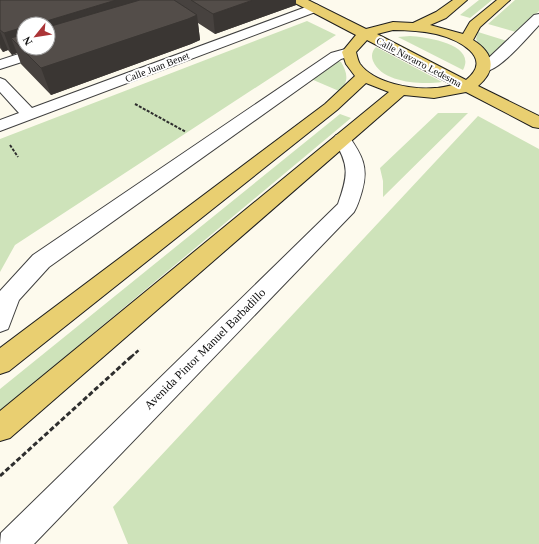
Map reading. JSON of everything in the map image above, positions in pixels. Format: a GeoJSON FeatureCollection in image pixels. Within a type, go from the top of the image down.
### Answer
{"type":"FeatureCollection","features":[{"type":"Feature","properties":{"kind":"main road","name":"Calle Navarro Ledesma"},"geometry":{"type":"LineString","coordinates":[[299,0],[366,33],[466,87],[539,123]]}},
{"type":"Feature","properties":{"kind":"main road"},"geometry":{"type":"LineString","coordinates":[[416,26],[441,15],[462,0]]}},
{"type":"Feature","properties":{"kind":"main road"},"geometry":{"type":"LineString","coordinates":[[466,41],[475,25],[504,0]]}},
{"type":"Feature","properties":{"kind":"main road"},"geometry":{"type":"LineString","coordinates":[[393,26],[416,26],[442,31],[466,41],[477,49],[484,58],[486,67],[483,73],[466,87],[432,93],[401,90],[380,84],[364,76],[353,65],[349,52],[355,42],[366,33],[393,26]]}},
{"type":"Feature","properties":{"kind":"main road"},"geometry":{"type":"LineString","coordinates":[[0,363],[325,112],[364,76]]}},
{"type":"Feature","properties":{"kind":"main road"},"geometry":{"type":"LineString","coordinates":[[0,428],[401,90]]}},
{"type":"Feature","properties":{"kind":"street","name":"Calle Juan Benet"},"geometry":{"type":"LineString","coordinates":[[0,126],[314,8]]}},
{"type":"Feature","properties":{"kind":"street"},"geometry":{"type":"LineString","coordinates":[[486,67],[497,59],[539,18]]}},
{"type":"Feature","properties":{"kind":"street"},"geometry":{"type":"LineString","coordinates":[[205,36],[217,44]]}},
{"type":"Feature","properties":{"kind":"street"},"geometry":{"type":"LineString","coordinates":[[0,65],[57,46]]}},
{"type":"Feature","properties":{"kind":"street"},"geometry":{"type":"LineString","coordinates":[[0,322],[9,296],[41,261],[336,56],[349,52]]}},
{"type":"Feature","properties":{"kind":"street"},"geometry":{"type":"LineString","coordinates":[[0,83],[29,115]]}},
{"type":"Feature","properties":{"kind":"street","name":"Avenida Pintor Manuel Barbadillo"},"geometry":{"type":"LineString","coordinates":[[12,544],[347,207],[357,174],[353,157],[342,139]]}},
{"type":"Feature","properties":{"kind":"path"},"geometry":{"type":"LineString","coordinates":[[135,104],[187,132]]}},
{"type":"Feature","properties":{"kind":"green space"},"geometry":{"type":"Polygon","coordinates":[[[479,0],[492,0],[470,18],[460,15],[479,0]]]}},
{"type":"Feature","properties":{"kind":"green space"},"geometry":{"type":"Polygon","coordinates":[[[515,0],[539,0],[539,11],[516,32],[488,24],[515,0]]]}},
{"type":"Feature","properties":{"kind":"green space"},"geometry":{"type":"Polygon","coordinates":[[[307,21],[336,35],[15,245],[0,272],[0,139],[307,21]]]}},
{"type":"Feature","properties":{"kind":"green space"},"geometry":{"type":"Polygon","coordinates":[[[478,32],[507,41],[491,58],[476,39],[478,32]]]}},
{"type":"Feature","properties":{"kind":"green space"},"geometry":{"type":"Polygon","coordinates":[[[410,36],[437,40],[457,48],[463,54],[465,61],[463,70],[398,37],[410,36]]]}},
{"type":"Feature","properties":{"kind":"green space"},"geometry":{"type":"Polygon","coordinates":[[[376,47],[442,82],[424,83],[403,81],[385,74],[378,68],[372,59],[373,52],[376,47]]]}},
{"type":"Feature","properties":{"kind":"green space"},"geometry":{"type":"Polygon","coordinates":[[[338,61],[341,62],[346,73],[345,84],[339,91],[311,79],[338,61]]]}},
{"type":"Feature","properties":{"kind":"green space"},"geometry":{"type":"Polygon","coordinates":[[[438,113],[468,113],[383,197],[383,181],[380,168],[438,113]]]}},
{"type":"Feature","properties":{"kind":"green space"},"geometry":{"type":"Polygon","coordinates":[[[340,114],[351,118],[0,411],[0,389],[340,114]]]}},
{"type":"Feature","properties":{"kind":"green space"},"geometry":{"type":"Polygon","coordinates":[[[478,116],[539,149],[539,544],[128,544],[113,507],[478,116]]]}},
{"type":"Feature","properties":{"kind":"building"},"geometry":{"type":"Polygon","coordinates":[[[0,0],[116,0],[56,18],[56,16],[16,16],[16,29],[4,33],[0,30],[0,0]]]}},
{"type":"Feature","properties":{"kind":"building"},"geometry":{"type":"Polygon","coordinates":[[[140,0],[174,0],[197,15],[41,68],[29,56],[56,56],[56,25],[140,0]]]}},
{"type":"Feature","properties":{"kind":"building"},"geometry":{"type":"Polygon","coordinates":[[[191,0],[253,0],[213,14],[191,0]]]}},
{"type":"Feature","properties":{"kind":"building"},"geometry":{"type":"Polygon","coordinates":[[[16,36],[16,43],[11,38],[16,36]]]}}]}
